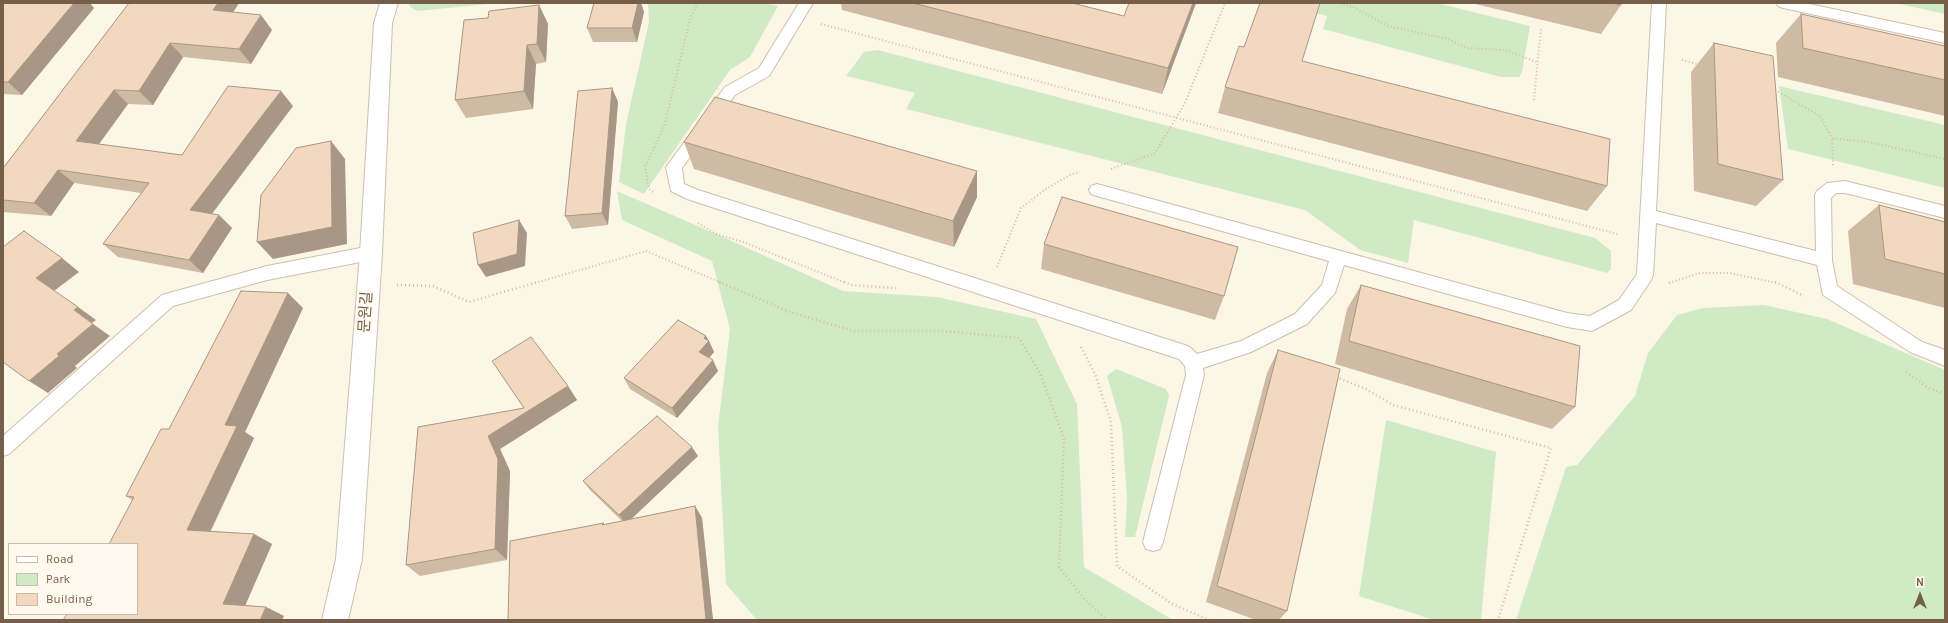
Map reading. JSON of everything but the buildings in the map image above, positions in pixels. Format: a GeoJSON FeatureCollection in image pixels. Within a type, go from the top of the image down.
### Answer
{"type":"FeatureCollection","features":[{"type":"Feature","properties":{"kind":"street","name":"문원길"},"geometry":{"type":"LineString","coordinates":[[335,620],[349,559],[370,253],[383,23],[389,3]]}},
{"type":"Feature","properties":{"kind":"lane"},"geometry":{"type":"LineString","coordinates":[[806,3],[764,72],[730,91],[674,167],[677,186],[693,195],[1185,353],[1193,363],[1195,375],[1153,542]]}},
{"type":"Feature","properties":{"kind":"lane"},"geometry":{"type":"LineString","coordinates":[[1097,190],[1567,320],[1592,324],[1626,305],[1645,275],[1659,3]]}},
{"type":"Feature","properties":{"kind":"lane"},"geometry":{"type":"LineString","coordinates":[[1783,3],[1945,38]]}},
{"type":"Feature","properties":{"kind":"lane"},"geometry":{"type":"LineString","coordinates":[[1945,212],[1845,186],[1833,187],[1823,195],[1824,260],[1829,290],[1916,347],[1945,358]]}},
{"type":"Feature","properties":{"kind":"lane"},"geometry":{"type":"LineString","coordinates":[[1648,216],[1824,260]]}},
{"type":"Feature","properties":{"kind":"lane"},"geometry":{"type":"LineString","coordinates":[[3,448],[168,300],[267,273],[370,253]]}},
{"type":"Feature","properties":{"kind":"lane"},"geometry":{"type":"LineString","coordinates":[[1193,363],[1245,347],[1301,319],[1329,288],[1338,257]]}},
{"type":"Feature","properties":{"kind":"path"},"geometry":{"type":"LineString","coordinates":[[655,194],[649,189],[644,167],[664,127],[690,19],[698,3]]}},
{"type":"Feature","properties":{"kind":"path"},"geometry":{"type":"LineString","coordinates":[[1110,169],[1155,153],[1185,103],[1225,3]]}},
{"type":"Feature","properties":{"kind":"path"},"geometry":{"type":"LineString","coordinates":[[1340,3],[1372,16],[1388,26],[1448,39],[1467,48],[1505,50],[1539,63]]}},
{"type":"Feature","properties":{"kind":"path"},"geometry":{"type":"LineString","coordinates":[[818,23],[1617,234]]}},
{"type":"Feature","properties":{"kind":"path"},"geometry":{"type":"LineString","coordinates":[[1534,100],[1542,28]]}},
{"type":"Feature","properties":{"kind":"path"},"geometry":{"type":"LineString","coordinates":[[1656,53],[1702,65]]}},
{"type":"Feature","properties":{"kind":"path"},"geometry":{"type":"LineString","coordinates":[[1773,90],[1820,116],[1832,138],[1833,187]]}},
{"type":"Feature","properties":{"kind":"path"},"geometry":{"type":"LineString","coordinates":[[1832,138],[1874,143],[1945,160]]}},
{"type":"Feature","properties":{"kind":"path"},"geometry":{"type":"LineString","coordinates":[[994,272],[1021,208],[1046,189],[1070,175],[1082,172]]}},
{"type":"Feature","properties":{"kind":"path"},"geometry":{"type":"LineString","coordinates":[[692,220],[716,234],[743,242],[850,285],[897,288]]}},
{"type":"Feature","properties":{"kind":"path"},"geometry":{"type":"LineString","coordinates":[[368,284],[433,286],[469,302],[646,251],[790,312],[854,331],[943,331],[1019,338],[1040,373],[1064,438],[1059,567],[1085,600],[1108,620]]}},
{"type":"Feature","properties":{"kind":"path"},"geometry":{"type":"LineString","coordinates":[[1631,297],[1700,272],[1729,272],[1774,282],[1810,299]]}},
{"type":"Feature","properties":{"kind":"path"},"geometry":{"type":"LineString","coordinates":[[1079,343],[1095,374],[1110,422],[1117,566],[1172,604],[1209,620]]}},
{"type":"Feature","properties":{"kind":"path"},"geometry":{"type":"LineString","coordinates":[[1902,369],[1927,387],[1945,394]]}},
{"type":"Feature","properties":{"kind":"path"},"geometry":{"type":"LineString","coordinates":[[1332,376],[1366,389],[1394,405],[1551,448],[1498,620]]}},
{"type":"Feature","properties":{"kind":"green space"},"geometry":{"type":"Polygon","coordinates":[[[410,3],[498,3],[417,11],[409,6],[410,3]]]}},
{"type":"Feature","properties":{"kind":"green space"},"geometry":{"type":"Polygon","coordinates":[[[648,3],[765,3],[778,6],[750,57],[730,70],[644,194],[619,182],[626,124],[649,22],[648,3]]]}},
{"type":"Feature","properties":{"kind":"green space"},"geometry":{"type":"Polygon","coordinates":[[[1273,3],[1437,3],[1530,26],[1522,72],[1519,77],[1501,77],[1323,29],[1327,16],[1273,3]]]}},
{"type":"Feature","properties":{"kind":"green space"},"geometry":{"type":"Polygon","coordinates":[[[1895,3],[1945,3],[1945,14],[1895,3]]]}},
{"type":"Feature","properties":{"kind":"green space"},"geometry":{"type":"Polygon","coordinates":[[[878,50],[1595,238],[1611,251],[1611,269],[1607,273],[1414,220],[1408,263],[1360,250],[1305,210],[906,109],[915,93],[846,76],[864,52],[878,50]]]}},
{"type":"Feature","properties":{"kind":"green space"},"geometry":{"type":"Polygon","coordinates":[[[1779,86],[1945,125],[1945,188],[1788,149],[1779,86]]]}},
{"type":"Feature","properties":{"kind":"green space"},"geometry":{"type":"Polygon","coordinates":[[[617,191],[843,291],[937,297],[1036,319],[1077,404],[1084,567],[1173,620],[757,620],[726,584],[718,426],[730,329],[712,261],[622,220],[617,191]]]}},
{"type":"Feature","properties":{"kind":"green space"},"geometry":{"type":"Polygon","coordinates":[[[1764,305],[1827,319],[1945,370],[1945,620],[1516,620],[1566,467],[1577,465],[1635,396],[1648,353],[1677,315],[1703,308],[1764,305]]]}},
{"type":"Feature","properties":{"kind":"green space"},"geometry":{"type":"Polygon","coordinates":[[[1116,369],[1166,389],[1169,396],[1135,537],[1125,537],[1127,498],[1122,427],[1107,376],[1116,369]]]}},
{"type":"Feature","properties":{"kind":"green space"},"geometry":{"type":"Polygon","coordinates":[[[1386,420],[1496,452],[1481,620],[1434,620],[1359,596],[1386,420]]]}}]}
